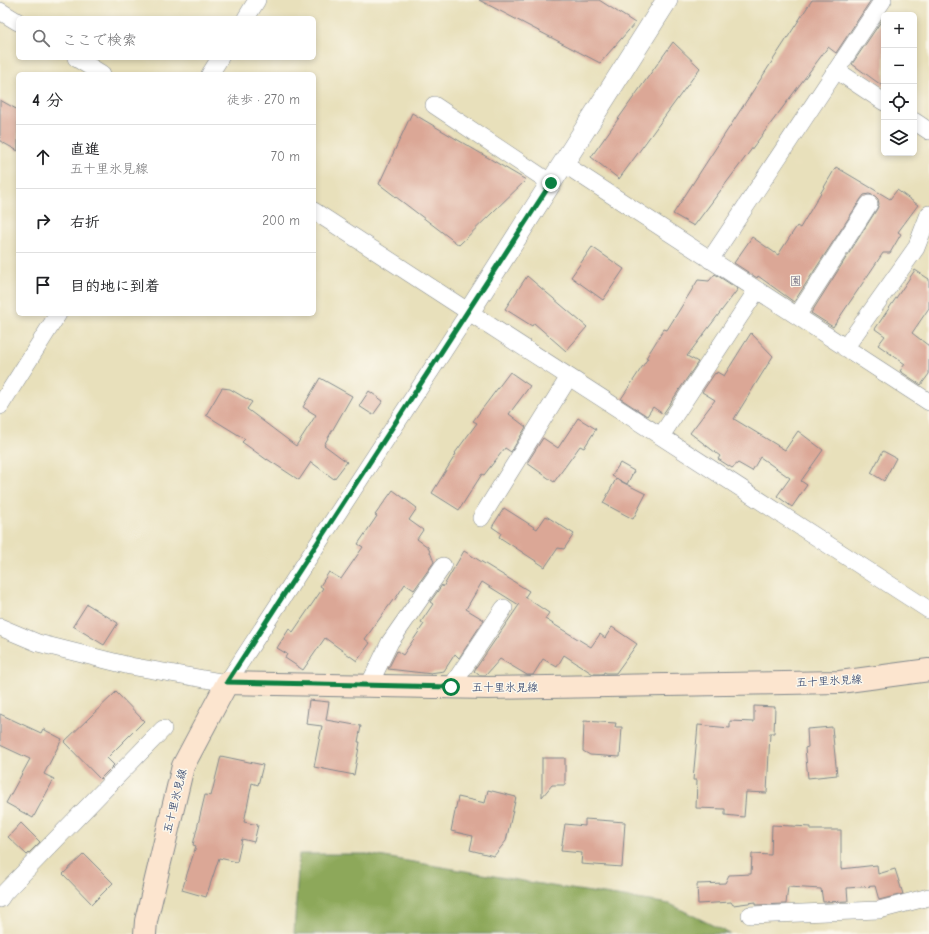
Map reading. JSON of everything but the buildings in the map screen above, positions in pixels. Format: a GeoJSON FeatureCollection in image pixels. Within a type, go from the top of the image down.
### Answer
{"type":"FeatureCollection","features":[{"type":"Feature","properties":{"kind":"main road","name":"五十里氷見線"},"geometry":{"type":"LineString","coordinates":[[145,934],[146,920],[183,766],[227,682],[488,688],[840,682],[929,670]]}},
{"type":"Feature","properties":{"kind":"street"},"geometry":{"type":"LineString","coordinates":[[247,16],[257,0]]}},
{"type":"Feature","properties":{"kind":"street"},"geometry":{"type":"LineString","coordinates":[[0,627],[38,643],[130,666],[227,682],[469,312],[667,0]]}},
{"type":"Feature","properties":{"kind":"street"},"geometry":{"type":"LineString","coordinates":[[710,260],[883,0]]}},
{"type":"Feature","properties":{"kind":"street"},"geometry":{"type":"LineString","coordinates":[[0,11],[16,21]]}},
{"type":"Feature","properties":{"kind":"street"},"geometry":{"type":"LineString","coordinates":[[79,60],[99,72]]}},
{"type":"Feature","properties":{"kind":"street"},"geometry":{"type":"LineString","coordinates":[[211,72],[219,60]]}},
{"type":"Feature","properties":{"kind":"street"},"geometry":{"type":"LineString","coordinates":[[836,70],[881,100]]}},
{"type":"Feature","properties":{"kind":"street"},"geometry":{"type":"LineString","coordinates":[[434,105],[551,183]]}},
{"type":"Feature","properties":{"kind":"street"},"geometry":{"type":"LineString","coordinates":[[917,123],[929,131]]}},
{"type":"Feature","properties":{"kind":"street"},"geometry":{"type":"LineString","coordinates":[[564,164],[929,402]]}},
{"type":"Feature","properties":{"kind":"street"},"geometry":{"type":"LineString","coordinates":[[797,316],[869,204]]}},
{"type":"Feature","properties":{"kind":"street"},"geometry":{"type":"LineString","coordinates":[[316,211],[929,610]]}},
{"type":"Feature","properties":{"kind":"street"},"geometry":{"type":"LineString","coordinates":[[845,348],[916,248],[929,214]]}},
{"type":"Feature","properties":{"kind":"street"},"geometry":{"type":"LineString","coordinates":[[661,436],[757,290]]}},
{"type":"Feature","properties":{"kind":"street"},"geometry":{"type":"LineString","coordinates":[[0,406],[57,316]]}},
{"type":"Feature","properties":{"kind":"street"},"geometry":{"type":"LineString","coordinates":[[481,518],[569,377]]}},
{"type":"Feature","properties":{"kind":"street"},"geometry":{"type":"LineString","coordinates":[[369,685],[390,642],[443,566]]}},
{"type":"Feature","properties":{"kind":"street"},"geometry":{"type":"LineString","coordinates":[[451,687],[504,608]]}},
{"type":"Feature","properties":{"kind":"street"},"geometry":{"type":"LineString","coordinates":[[0,899],[4,893],[163,729]]}},
{"type":"Feature","properties":{"kind":"street"},"geometry":{"type":"LineString","coordinates":[[750,915],[879,910],[929,897]]}},
{"type":"Feature","properties":{"kind":"green space"},"geometry":{"type":"Polygon","coordinates":[[[299,854],[367,854],[558,887],[670,904],[730,934],[294,934],[299,854]]]}},
{"type":"Feature","properties":{"kind":"district","name":"園"},"geometry":{"type":"Point","coordinates":[796,281]}},
{"type":"Feature","properties":{"kind":"route"},"geometry":{"type":"LineString","coordinates":[[451,687],[227,682],[469,312],[551,183]]}}]}
